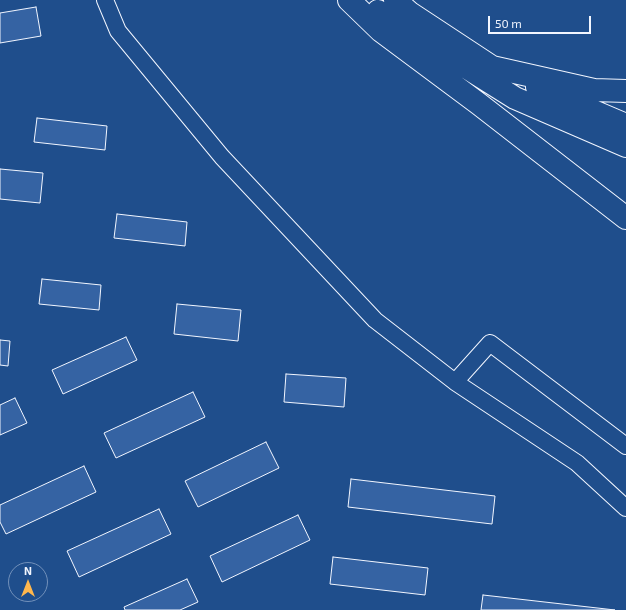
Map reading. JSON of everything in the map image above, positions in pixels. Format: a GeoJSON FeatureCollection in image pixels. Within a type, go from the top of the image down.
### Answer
{"type":"FeatureCollection","features":[{"type":"Feature","properties":{"kind":"highway"},"geometry":{"type":"LineString","coordinates":[[349,0],[381,31],[479,104],[626,218]]}},
{"type":"Feature","properties":{"kind":"highway"},"geometry":{"type":"LineString","coordinates":[[364,0],[386,17],[515,98],[626,146]]}},
{"type":"Feature","properties":{"kind":"highway"},"geometry":{"type":"LineString","coordinates":[[395,0],[410,13],[492,67],[626,125]]}},
{"type":"Feature","properties":{"kind":"highway"},"geometry":{"type":"LineString","coordinates":[[492,67],[594,90],[626,91]]}},
{"type":"Feature","properties":{"kind":"street"},"geometry":{"type":"LineString","coordinates":[[106,0],[118,31],[222,157],[375,320],[455,382],[577,463],[626,508]]}},
{"type":"Feature","properties":{"kind":"street"},"geometry":{"type":"LineString","coordinates":[[455,382],[490,343],[626,446]]}},
{"type":"Feature","properties":{"kind":"building"},"geometry":{"type":"Polygon","coordinates":[[[36,7],[41,36],[0,43],[0,13],[36,7]]]}},
{"type":"Feature","properties":{"kind":"building"},"geometry":{"type":"Polygon","coordinates":[[[37,118],[107,126],[105,150],[34,142],[37,118]]]}},
{"type":"Feature","properties":{"kind":"building"},"geometry":{"type":"Polygon","coordinates":[[[0,169],[43,173],[40,203],[0,199],[0,169]]]}},
{"type":"Feature","properties":{"kind":"building"},"geometry":{"type":"Polygon","coordinates":[[[117,214],[187,222],[185,246],[114,238],[117,214]]]}},
{"type":"Feature","properties":{"kind":"building"},"geometry":{"type":"Polygon","coordinates":[[[42,279],[101,285],[99,310],[39,304],[42,279]]]}},
{"type":"Feature","properties":{"kind":"building"},"geometry":{"type":"Polygon","coordinates":[[[177,304],[241,310],[238,341],[174,334],[177,304]]]}},
{"type":"Feature","properties":{"kind":"building"},"geometry":{"type":"Polygon","coordinates":[[[126,337],[137,360],[63,394],[52,370],[126,337]]]}},
{"type":"Feature","properties":{"kind":"building"},"geometry":{"type":"Polygon","coordinates":[[[0,340],[10,341],[8,366],[0,365],[0,340]]]}},
{"type":"Feature","properties":{"kind":"building"},"geometry":{"type":"Polygon","coordinates":[[[286,374],[346,378],[344,407],[284,402],[286,374]]]}},
{"type":"Feature","properties":{"kind":"building"},"geometry":{"type":"Polygon","coordinates":[[[193,392],[205,417],[116,458],[104,433],[193,392]]]}},
{"type":"Feature","properties":{"kind":"building"},"geometry":{"type":"Polygon","coordinates":[[[15,398],[27,423],[0,435],[0,405],[15,398]]]}},
{"type":"Feature","properties":{"kind":"building"},"geometry":{"type":"Polygon","coordinates":[[[266,442],[279,468],[198,507],[185,481],[266,442]]]}},
{"type":"Feature","properties":{"kind":"building"},"geometry":{"type":"Polygon","coordinates":[[[84,466],[96,492],[6,534],[0,522],[0,505],[84,466]]]}},
{"type":"Feature","properties":{"kind":"building"},"geometry":{"type":"Polygon","coordinates":[[[351,479],[495,496],[492,524],[348,507],[351,479]]]}},
{"type":"Feature","properties":{"kind":"building"},"geometry":{"type":"Polygon","coordinates":[[[159,509],[171,534],[79,577],[67,551],[159,509]]]}},
{"type":"Feature","properties":{"kind":"building"},"geometry":{"type":"Polygon","coordinates":[[[298,515],[310,540],[222,582],[210,556],[298,515]]]}},
{"type":"Feature","properties":{"kind":"building"},"geometry":{"type":"Polygon","coordinates":[[[333,557],[428,568],[425,595],[330,584],[333,557]]]}},
{"type":"Feature","properties":{"kind":"building"},"geometry":{"type":"Polygon","coordinates":[[[187,579],[198,602],[180,610],[125,610],[124,607],[187,579]]]}},
{"type":"Feature","properties":{"kind":"building"},"geometry":{"type":"Polygon","coordinates":[[[483,595],[615,610],[481,610],[483,595]]]}}]}
